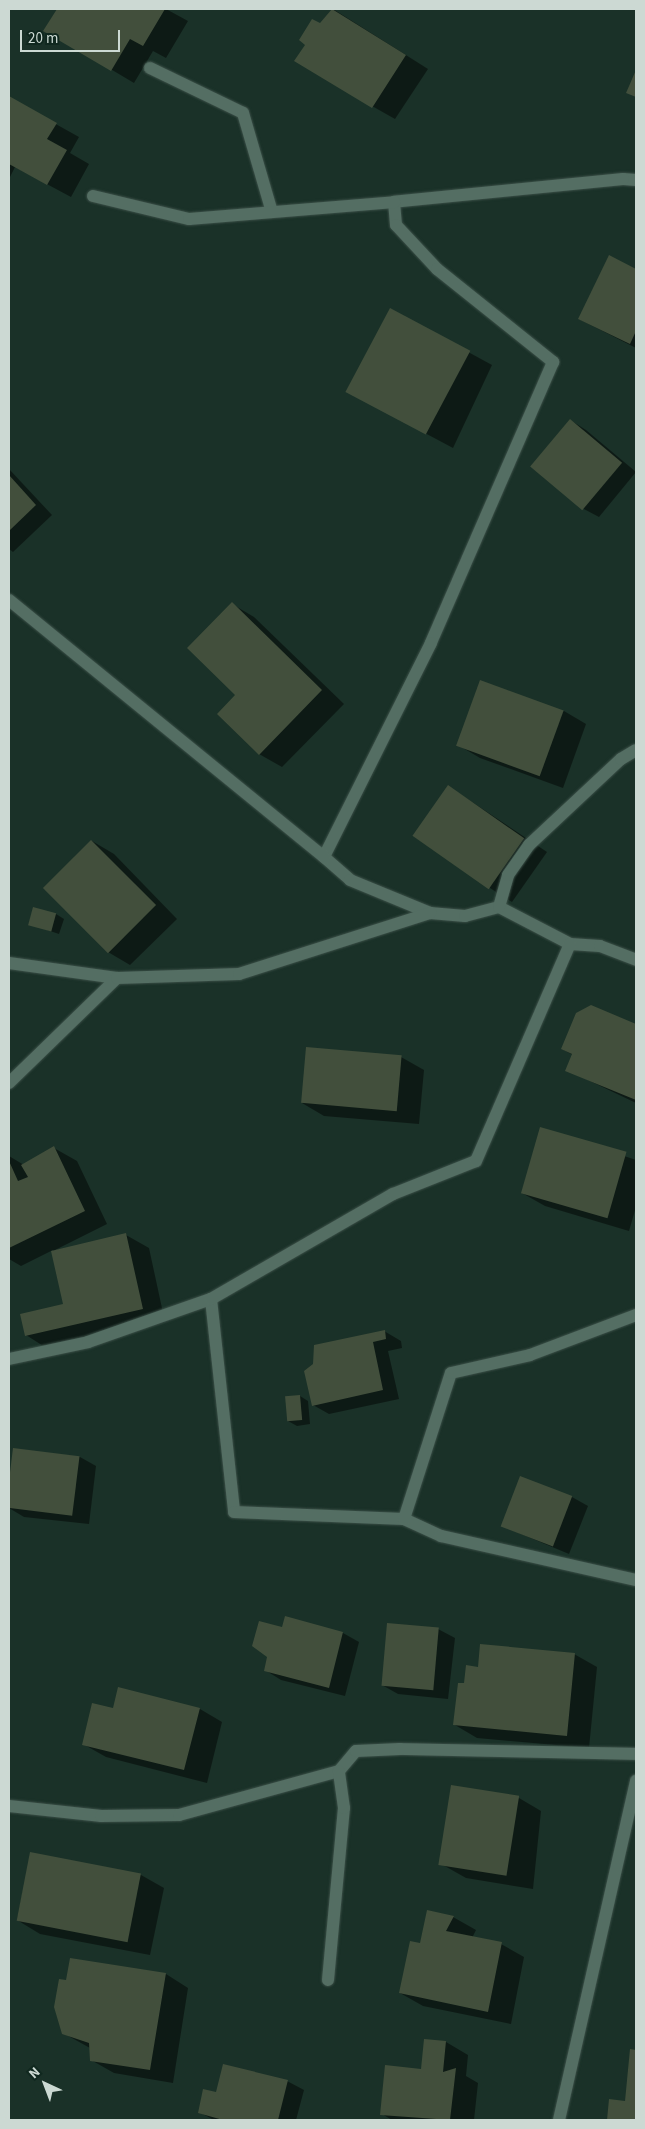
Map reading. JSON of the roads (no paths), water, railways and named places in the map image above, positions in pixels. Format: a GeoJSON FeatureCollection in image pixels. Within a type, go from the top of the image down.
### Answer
{"type":"FeatureCollection","features":[{"type":"Feature","properties":{"kind":"street"},"geometry":{"type":"LineString","coordinates":[[150,68],[243,113],[272,212]]}},
{"type":"Feature","properties":{"kind":"street"},"geometry":{"type":"LineString","coordinates":[[93,196],[188,219],[394,202],[623,179],[636,180]]}},
{"type":"Feature","properties":{"kind":"street"},"geometry":{"type":"LineString","coordinates":[[324,857],[431,643],[553,362],[437,269],[396,225],[394,202]]}},
{"type":"Feature","properties":{"kind":"street"},"geometry":{"type":"LineString","coordinates":[[9,600],[350,880],[430,913],[465,916],[499,907],[570,944],[600,946],[636,960]]}},
{"type":"Feature","properties":{"kind":"street"},"geometry":{"type":"LineString","coordinates":[[499,907],[508,874],[529,845],[621,759],[636,750]]}},
{"type":"Feature","properties":{"kind":"street"},"geometry":{"type":"LineString","coordinates":[[9,963],[117,978],[240,974],[430,913]]}},
{"type":"Feature","properties":{"kind":"street"},"geometry":{"type":"LineString","coordinates":[[9,1359],[88,1342],[211,1299],[393,1194],[476,1161],[570,944]]}},
{"type":"Feature","properties":{"kind":"street"},"geometry":{"type":"LineString","coordinates":[[9,1083],[117,978]]}},
{"type":"Feature","properties":{"kind":"street"},"geometry":{"type":"LineString","coordinates":[[211,1299],[234,1512],[404,1519],[441,1536],[636,1580]]}},
{"type":"Feature","properties":{"kind":"street"},"geometry":{"type":"LineString","coordinates":[[404,1519],[451,1373],[530,1355],[636,1315]]}},
{"type":"Feature","properties":{"kind":"street"},"geometry":{"type":"LineString","coordinates":[[9,1806],[101,1816],[178,1815],[339,1771],[356,1751],[636,1754]]}},
{"type":"Feature","properties":{"kind":"street"},"geometry":{"type":"LineString","coordinates":[[328,1980],[344,1808],[339,1771]]}},
{"type":"Feature","properties":{"kind":"street"},"geometry":{"type":"LineString","coordinates":[[559,2120],[636,1781]]}}]}
